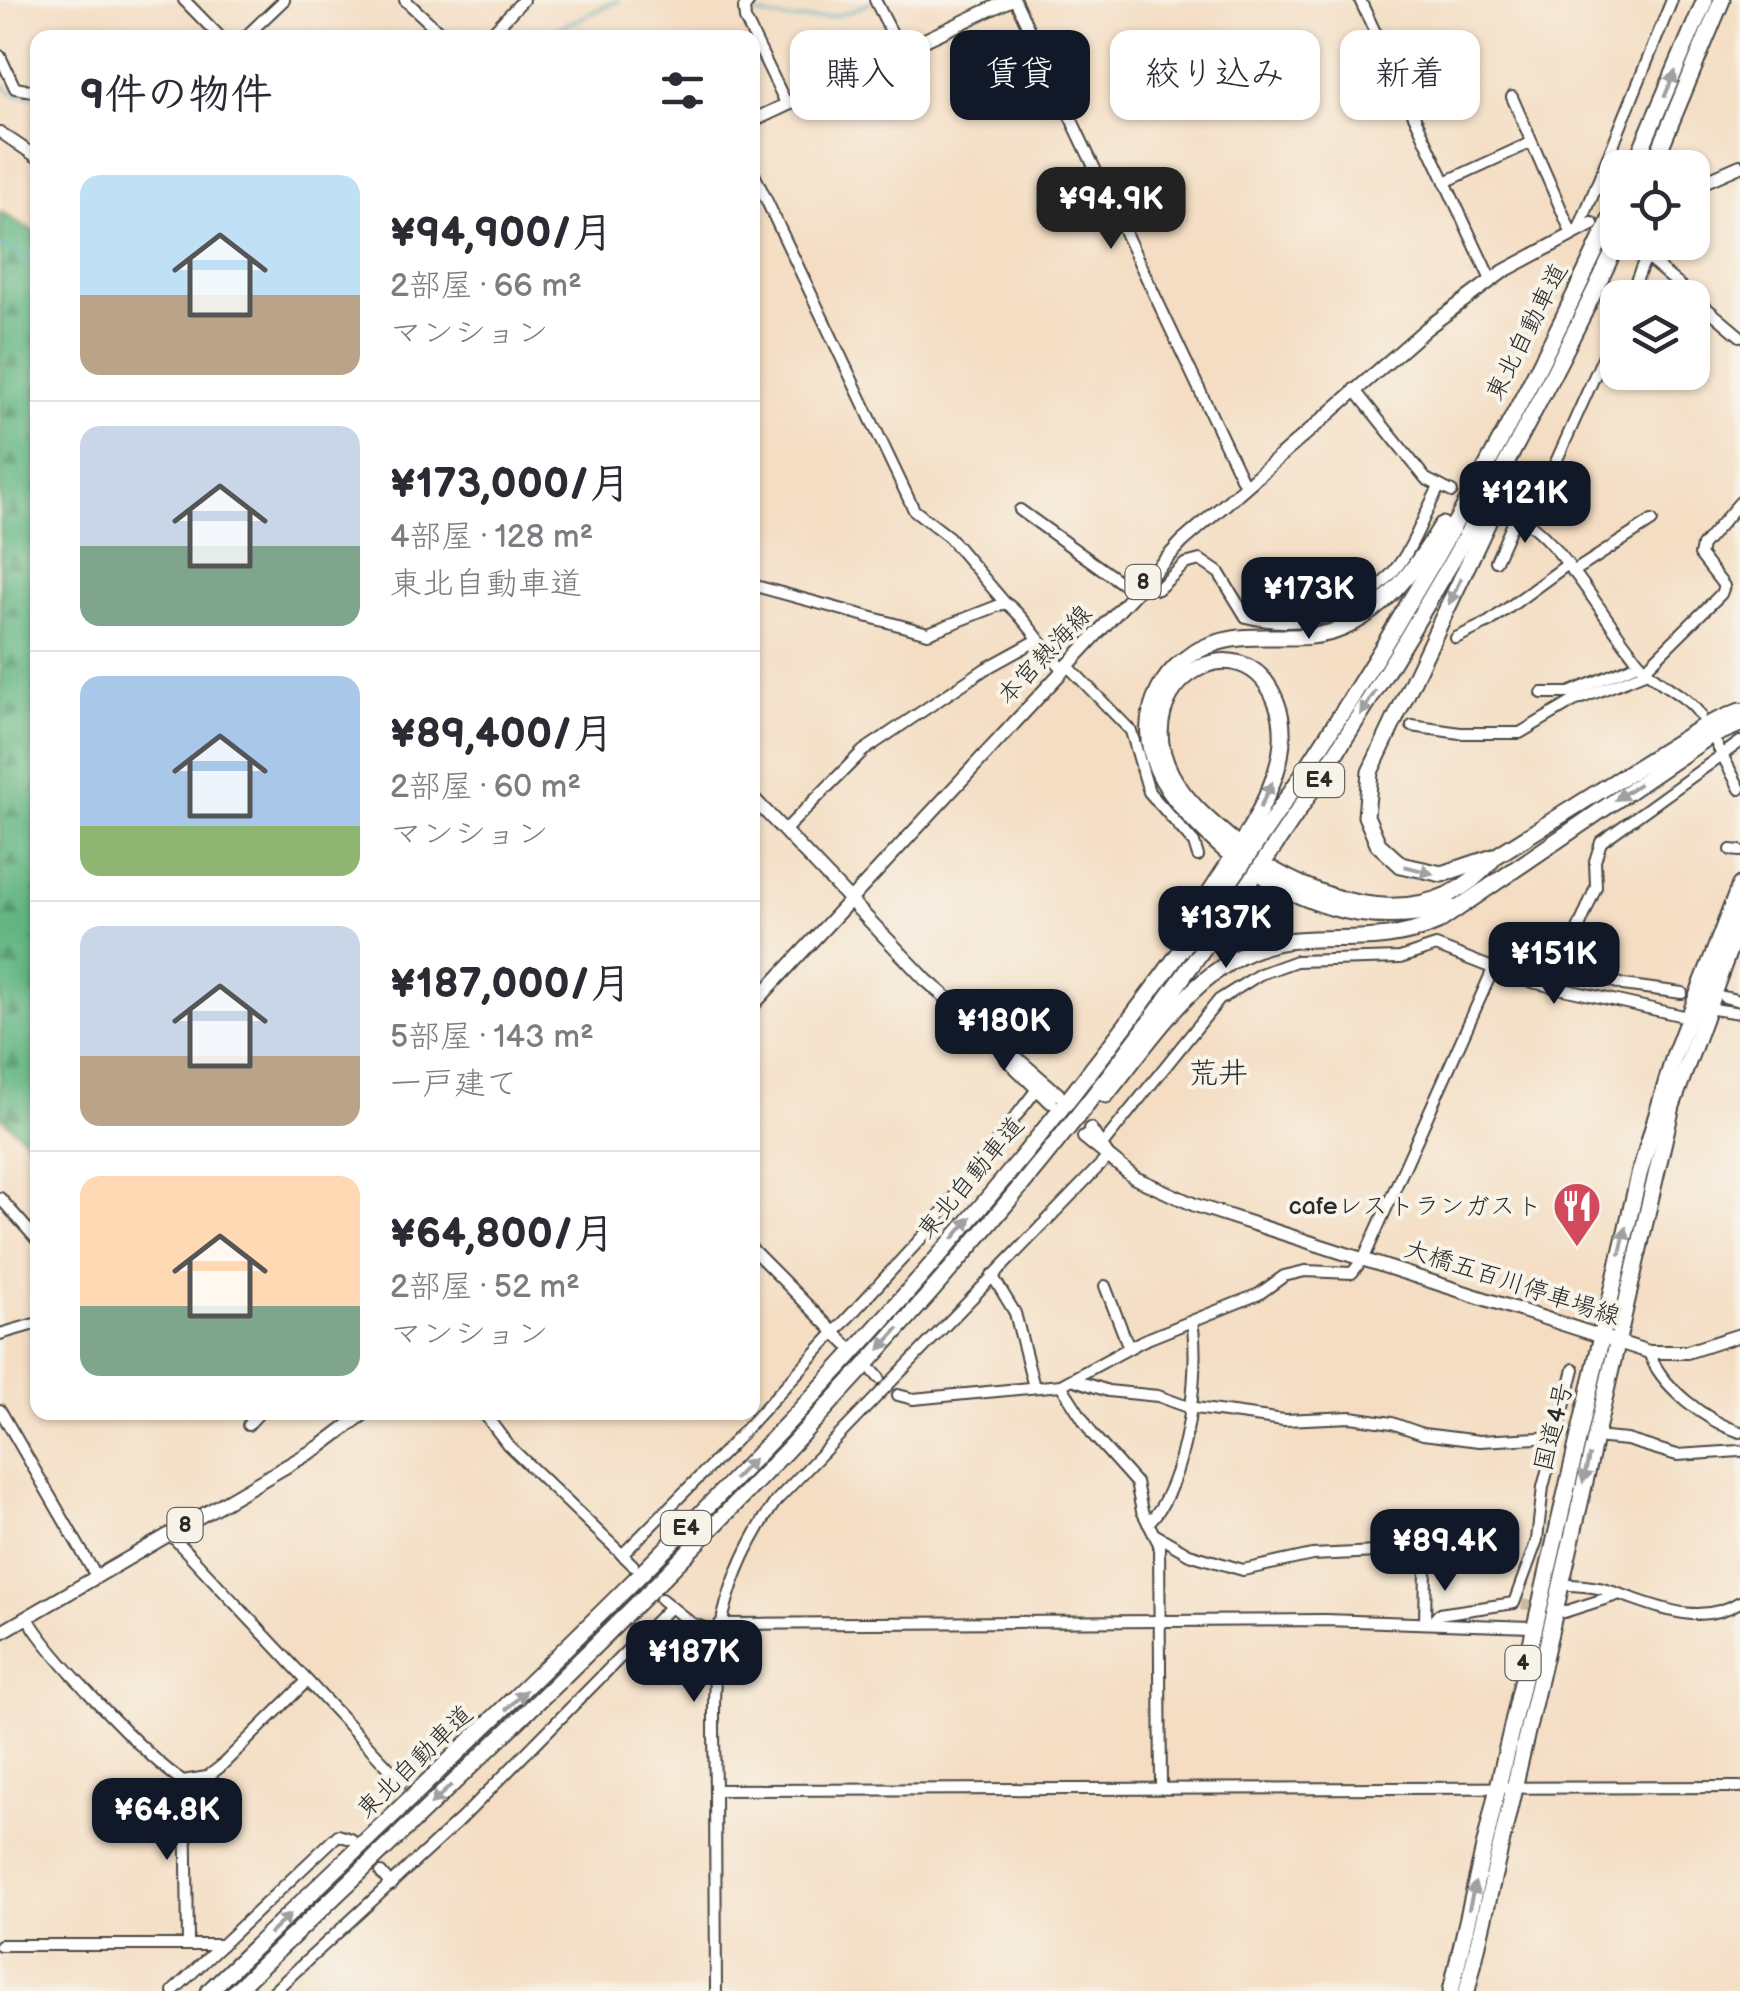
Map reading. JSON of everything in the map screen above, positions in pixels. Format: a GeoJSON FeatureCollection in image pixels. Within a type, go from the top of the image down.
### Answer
{"type":"FeatureCollection","features":[{"type":"Feature","properties":{"kind":"highway"},"geometry":{"type":"LineString","coordinates":[[1641,150],[1704,0]]}},
{"type":"Feature","properties":{"kind":"highway"},"geometry":{"type":"LineString","coordinates":[[1660,150],[1722,0]]}},
{"type":"Feature","properties":{"kind":"highway","name":"東北自動車道"},"geometry":{"type":"LineString","coordinates":[[234,1991],[550,1690],[770,1467],[890,1338],[1021,1185],[1184,975],[1314,787],[1440,584],[1561,340],[1600,246]]}},
{"type":"Feature","properties":{"kind":"highway","name":"東北自動車道"},"geometry":{"type":"LineString","coordinates":[[209,1991],[536,1680],[761,1452],[958,1234],[1124,1028],[1239,870],[1383,646],[1608,260]]}},
{"type":"Feature","properties":{"kind":"highway"},"geometry":{"type":"LineString","coordinates":[[1124,1028],[1242,840],[1277,771],[1282,727],[1272,693],[1252,671],[1216,662],[1192,669],[1175,684],[1164,704],[1160,737],[1166,763],[1180,789],[1230,846],[1180,807],[1153,762],[1149,722],[1161,686],[1186,658],[1217,642],[1319,636],[1347,626],[1382,604],[1431,542],[1561,340]]}},
{"type":"Feature","properties":{"kind":"highway"},"geometry":{"type":"LineString","coordinates":[[1496,856],[1442,874],[1401,865],[1371,830],[1366,788],[1400,703],[1534,428],[1561,340]]}},
{"type":"Feature","properties":{"kind":"highway"},"geometry":{"type":"LineString","coordinates":[[1462,906],[1398,918],[1362,916],[1325,907],[1270,874],[1346,902],[1398,907],[1466,884],[1496,856],[1702,727],[1740,711]]}},
{"type":"Feature","properties":{"kind":"highway"},"geometry":{"type":"LineString","coordinates":[[1021,1185],[1098,1104],[1196,988],[1234,958],[1290,940],[1388,938],[1424,929],[1707,738],[1740,724]]}},
{"type":"Feature","properties":{"kind":"highway","name":"国道4号"},"geometry":{"type":"LineString","coordinates":[[1451,1991],[1594,1437],[1639,1175],[1688,1016],[1740,885]]}},
{"type":"Feature","properties":{"kind":"highway","name":"国道4号"},"geometry":{"type":"LineString","coordinates":[[1467,1991],[1531,1628],[1672,1106],[1704,1008],[1740,920]]}},
{"type":"Feature","properties":{"kind":"main road"},"geometry":{"type":"LineString","coordinates":[[930,38],[1013,0]]}},
{"type":"Feature","properties":{"kind":"main road"},"geometry":{"type":"LineString","coordinates":[[760,117],[790,104]]}},
{"type":"Feature","properties":{"kind":"main road"},"geometry":{"type":"LineString","coordinates":[[1710,178],[1740,166]]}},
{"type":"Feature","properties":{"kind":"main road","name":"本宮熱海線"},"geometry":{"type":"LineString","coordinates":[[760,998],[853,902],[1134,592],[1245,486],[1354,390],[1491,280],[1592,224]]}},
{"type":"Feature","properties":{"kind":"main road"},"geometry":{"type":"LineString","coordinates":[[760,804],[1037,1088],[1054,1098],[975,1024]]}},
{"type":"Feature","properties":{"kind":"main road","name":"大橋五百川停車場線"},"geometry":{"type":"LineString","coordinates":[[1087,1133],[1136,1178],[1195,1205],[1648,1352],[1687,1352],[1740,1335]]}},
{"type":"Feature","properties":{"kind":"main road","name":"8"},"geometry":{"type":"LineString","coordinates":[[0,1633],[321,1446],[355,1420]]}},
{"type":"Feature","properties":{"kind":"street"},"geometry":{"type":"LineString","coordinates":[[184,0],[212,30]]}},
{"type":"Feature","properties":{"kind":"street"},"geometry":{"type":"LineString","coordinates":[[252,30],[284,0]]}},
{"type":"Feature","properties":{"kind":"street"},"geometry":{"type":"LineString","coordinates":[[404,0],[437,30]]}},
{"type":"Feature","properties":{"kind":"street"},"geometry":{"type":"LineString","coordinates":[[494,30],[522,0]]}},
{"type":"Feature","properties":{"kind":"street"},"geometry":{"type":"LineString","coordinates":[[750,0],[744,8],[750,30]]}},
{"type":"Feature","properties":{"kind":"street"},"geometry":{"type":"LineString","coordinates":[[875,0],[890,30]]}},
{"type":"Feature","properties":{"kind":"street"},"geometry":{"type":"LineString","coordinates":[[1013,0],[1245,486]]}},
{"type":"Feature","properties":{"kind":"street"},"geometry":{"type":"LineString","coordinates":[[1360,0],[1491,280]]}},
{"type":"Feature","properties":{"kind":"street"},"geometry":{"type":"LineString","coordinates":[[1575,232],[1672,0]]}},
{"type":"Feature","properties":{"kind":"street"},"geometry":{"type":"LineString","coordinates":[[760,50],[787,105]]}},
{"type":"Feature","properties":{"kind":"street"},"geometry":{"type":"LineString","coordinates":[[0,56],[15,88],[30,91]]}},
{"type":"Feature","properties":{"kind":"street"},"geometry":{"type":"LineString","coordinates":[[1512,97],[1530,143],[1575,232]]}},
{"type":"Feature","properties":{"kind":"street"},"geometry":{"type":"LineString","coordinates":[[0,132],[30,153]]}},
{"type":"Feature","properties":{"kind":"street"},"geometry":{"type":"LineString","coordinates":[[1445,182],[1530,143]]}},
{"type":"Feature","properties":{"kind":"street"},"geometry":{"type":"LineString","coordinates":[[760,187],[914,510],[949,537],[1005,603],[1015,607],[1036,642],[1131,731],[1143,781],[1194,844],[1198,856]]}},
{"type":"Feature","properties":{"kind":"street"},"geometry":{"type":"LineString","coordinates":[[1648,260],[1740,336]]}},
{"type":"Feature","properties":{"kind":"street"},"geometry":{"type":"LineString","coordinates":[[1496,561],[1517,514],[1555,464],[1600,364]]}},
{"type":"Feature","properties":{"kind":"street"},"geometry":{"type":"LineString","coordinates":[[1354,390],[1426,479],[1452,492]]}},
{"type":"Feature","properties":{"kind":"street"},"geometry":{"type":"LineString","coordinates":[[1146,580],[1158,589],[1186,564],[1200,560],[1220,573],[1246,617],[1320,620],[1360,602],[1401,562],[1440,486]]}},
{"type":"Feature","properties":{"kind":"street"},"geometry":{"type":"LineString","coordinates":[[1412,726],[1460,733],[1520,733],[1574,700],[1644,668],[1721,594],[1724,586],[1700,555],[1702,546],[1740,502]]}},
{"type":"Feature","properties":{"kind":"street"},"geometry":{"type":"LineString","coordinates":[[1020,510],[1134,592]]}},
{"type":"Feature","properties":{"kind":"street"},"geometry":{"type":"LineString","coordinates":[[1504,511],[1517,514],[1570,568],[1644,668],[1700,716]]}},
{"type":"Feature","properties":{"kind":"street"},"geometry":{"type":"LineString","coordinates":[[1456,638],[1489,622],[1570,568],[1652,521]]}},
{"type":"Feature","properties":{"kind":"street"},"geometry":{"type":"LineString","coordinates":[[760,587],[928,633],[1005,603]]}},
{"type":"Feature","properties":{"kind":"street"},"geometry":{"type":"LineString","coordinates":[[785,830],[862,751],[985,669],[1036,642]]}},
{"type":"Feature","properties":{"kind":"street"},"geometry":{"type":"LineString","coordinates":[[1542,694],[1569,692],[1644,668]]}},
{"type":"Feature","properties":{"kind":"street"},"geometry":{"type":"LineString","coordinates":[[1554,987],[1596,887],[1595,861],[1601,842],[1719,748],[1740,742]]}},
{"type":"Feature","properties":{"kind":"street"},"geometry":{"type":"LineString","coordinates":[[1719,748],[1740,788]]}},
{"type":"Feature","properties":{"kind":"street"},"geometry":{"type":"LineString","coordinates":[[716,1991],[714,1682],[719,1628],[734,1570],[776,1500],[992,1276],[1106,1151],[1219,1000],[1246,981],[1296,962],[1400,958],[1436,946],[1554,987],[1688,1016]]}},
{"type":"Feature","properties":{"kind":"street"},"geometry":{"type":"LineString","coordinates":[[1564,962],[1623,985],[1682,993]]}},
{"type":"Feature","properties":{"kind":"street"},"geometry":{"type":"LineString","coordinates":[[898,1394],[912,1399],[1061,1385],[1129,1348],[1258,1294],[1293,1273],[1352,1273],[1364,1258],[1494,968]]}},
{"type":"Feature","properties":{"kind":"street"},"geometry":{"type":"LineString","coordinates":[[1724,998],[1740,1000]]}},
{"type":"Feature","properties":{"kind":"street"},"geometry":{"type":"LineString","coordinates":[[1704,1008],[1740,1012]]}},
{"type":"Feature","properties":{"kind":"street"},"geometry":{"type":"LineString","coordinates":[[760,1413],[926,1233],[1037,1088]]}},
{"type":"Feature","properties":{"kind":"street"},"geometry":{"type":"LineString","coordinates":[[0,1198],[30,1232]]}},
{"type":"Feature","properties":{"kind":"street"},"geometry":{"type":"LineString","coordinates":[[760,1257],[846,1345]]}},
{"type":"Feature","properties":{"kind":"street"},"geometry":{"type":"LineString","coordinates":[[992,1276],[1015,1313],[1034,1387]]}},
{"type":"Feature","properties":{"kind":"street"},"geometry":{"type":"LineString","coordinates":[[1105,1286],[1129,1348]]}},
{"type":"Feature","properties":{"kind":"street"},"geometry":{"type":"LineString","coordinates":[[1148,1523],[1178,1471],[1195,1339],[1192,1322]]}},
{"type":"Feature","properties":{"kind":"street"},"geometry":{"type":"LineString","coordinates":[[0,1334],[30,1325]]}},
{"type":"Feature","properties":{"kind":"street"},"geometry":{"type":"LineString","coordinates":[[1648,1352],[1659,1372],[1708,1418],[1740,1432]]}},
{"type":"Feature","properties":{"kind":"street"},"geometry":{"type":"LineString","coordinates":[[1429,1622],[1439,1614],[1518,1603],[1537,1540],[1543,1487],[1574,1369]]}},
{"type":"Feature","properties":{"kind":"street"},"geometry":{"type":"LineString","coordinates":[[1075,1380],[1108,1391],[1158,1396],[1188,1407],[1284,1420],[1374,1420],[1424,1434],[1479,1440],[1559,1437]]}},
{"type":"Feature","properties":{"kind":"street"},"geometry":{"type":"LineString","coordinates":[[1061,1385],[1093,1435],[1136,1483],[1156,1536],[1161,1786]]}},
{"type":"Feature","properties":{"kind":"street"},"geometry":{"type":"LineString","coordinates":[[0,1410],[96,1576]]}},
{"type":"Feature","properties":{"kind":"street"},"geometry":{"type":"LineString","coordinates":[[248,1425],[253,1420]]}},
{"type":"Feature","properties":{"kind":"street"},"geometry":{"type":"LineString","coordinates":[[488,1420],[508,1445],[633,1565]]}},
{"type":"Feature","properties":{"kind":"street"},"geometry":{"type":"LineString","coordinates":[[622,1554],[754,1420]]}},
{"type":"Feature","properties":{"kind":"street"},"geometry":{"type":"LineString","coordinates":[[1594,1437],[1627,1440],[1677,1455],[1740,1451]]}},
{"type":"Feature","properties":{"kind":"street"},"geometry":{"type":"LineString","coordinates":[[170,1534],[402,1782]]}},
{"type":"Feature","properties":{"kind":"street"},"geometry":{"type":"LineString","coordinates":[[1156,1536],[1189,1554],[1243,1570],[1312,1555],[1377,1552],[1426,1566],[1429,1622]]}},
{"type":"Feature","properties":{"kind":"street"},"geometry":{"type":"LineString","coordinates":[[1559,1584],[1603,1589],[1639,1604],[1701,1615],[1740,1602]]}},
{"type":"Feature","properties":{"kind":"street"},"geometry":{"type":"LineString","coordinates":[[1564,1612],[1617,1596]]}},
{"type":"Feature","properties":{"kind":"street"},"geometry":{"type":"LineString","coordinates":[[274,1991],[392,1886],[666,1603],[691,1623],[719,1628],[1429,1622],[1531,1628]]}},
{"type":"Feature","properties":{"kind":"street"},"geometry":{"type":"LineString","coordinates":[[28,1618],[36,1634],[158,1762],[186,1782],[206,1777],[220,1767],[306,1681]]}},
{"type":"Feature","properties":{"kind":"street"},"geometry":{"type":"LineString","coordinates":[[186,1782],[188,1944]]}},
{"type":"Feature","properties":{"kind":"street"},"geometry":{"type":"LineString","coordinates":[[716,1790],[1740,1787]]}},
{"type":"Feature","properties":{"kind":"street"},"geometry":{"type":"LineString","coordinates":[[173,1991],[338,1835],[351,1838]]}},
{"type":"Feature","properties":{"kind":"street"},"geometry":{"type":"LineString","coordinates":[[381,1872],[392,1886]]}},
{"type":"Feature","properties":{"kind":"street"},"geometry":{"type":"LineString","coordinates":[[0,1945],[222,1946]]}},
{"type":"Feature","properties":{"kind":"green space"},"geometry":{"type":"Polygon","coordinates":[[[0,212],[30,229],[30,1143],[0,1116],[0,212]]]}},
{"type":"Feature","properties":{"kind":"waterway"},"geometry":{"type":"LineString","coordinates":[[554,30],[619,0]]}},
{"type":"Feature","properties":{"kind":"waterway"},"geometry":{"type":"LineString","coordinates":[[736,0],[742,6]]}},
{"type":"Feature","properties":{"kind":"waterway"},"geometry":{"type":"LineString","coordinates":[[749,10],[777,18],[811,19],[844,13],[871,1]]}},
{"type":"Feature","properties":{"kind":"waterway"},"geometry":{"type":"LineString","coordinates":[[0,83],[13,94],[30,96]]}},
{"type":"Feature","properties":{"kind":"waterway"},"geometry":{"type":"LineString","coordinates":[[0,245],[30,260]]}},
{"type":"Feature","properties":{"kind":"tunnel"},"geometry":{"type":"LineString","coordinates":[[1522,1604],[1545,1608]]}},
{"type":"Feature","properties":{"kind":"place","name":"cafeレストランガスト"},"geometry":{"type":"Point","coordinates":[1577,1248]}},
{"type":"Feature","properties":{"kind":"district","name":"荒井"},"geometry":{"type":"Point","coordinates":[1218,1074]}}]}
